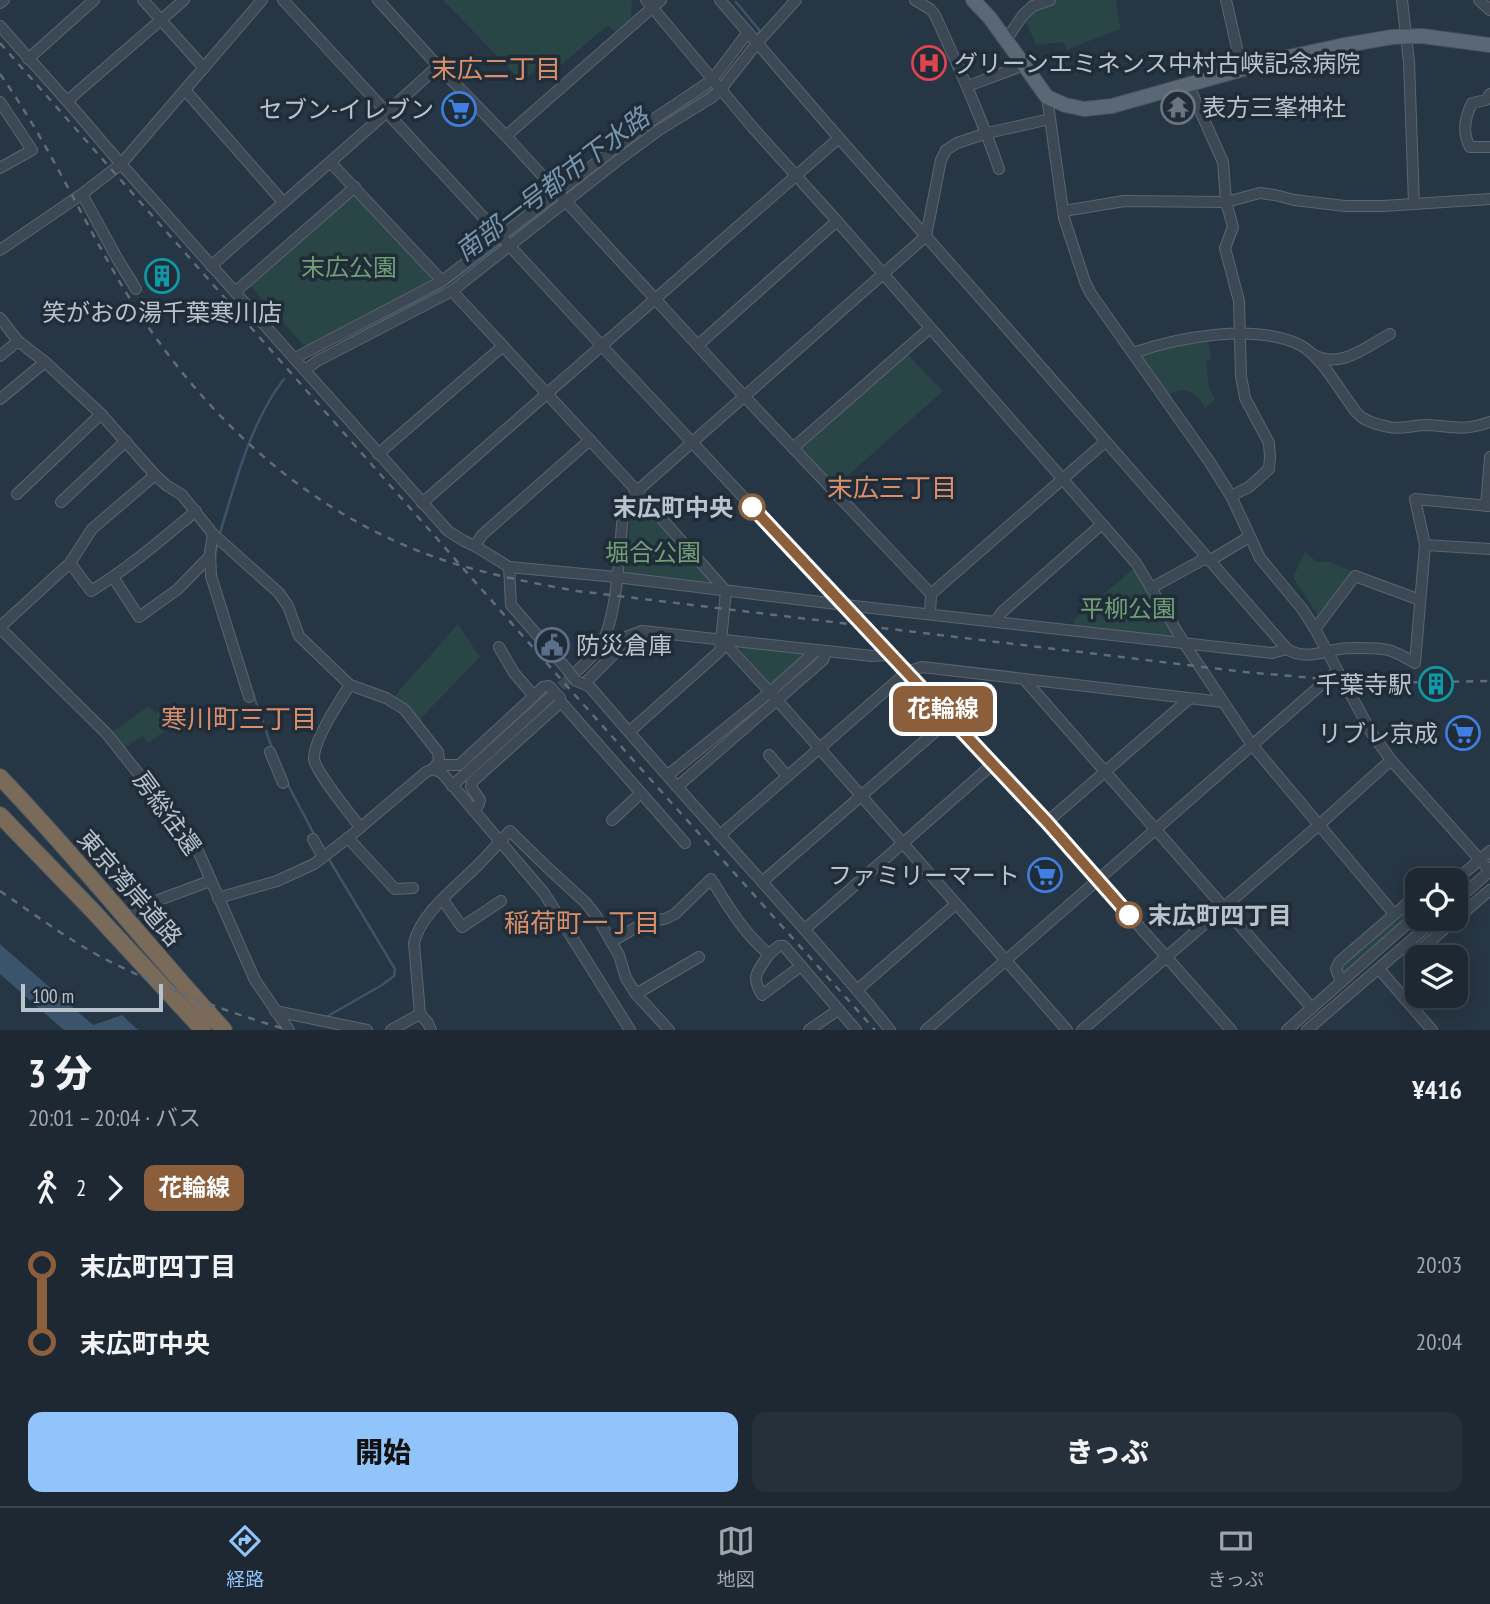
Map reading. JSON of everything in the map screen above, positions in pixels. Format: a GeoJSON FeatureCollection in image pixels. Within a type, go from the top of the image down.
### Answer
{"type":"FeatureCollection","features":[{"type":"Feature","properties":{"kind":"highway","name":"東京湾岸道路"},"geometry":{"type":"LineString","coordinates":[[0,777],[224,1030]]}},
{"type":"Feature","properties":{"kind":"highway","name":"東京湾岸道路"},"geometry":{"type":"LineString","coordinates":[[0,815],[203,1030]]}},
{"type":"Feature","properties":{"kind":"main road"},"geometry":{"type":"LineString","coordinates":[[973,0],[990,18],[1047,97],[1065,105],[1093,109],[1279,59],[1340,46],[1407,36],[1443,38],[1490,46]]}},
{"type":"Feature","properties":{"kind":"street"},"geometry":{"type":"LineString","coordinates":[[28,59],[94,0]]}},
{"type":"Feature","properties":{"kind":"street"},"geometry":{"type":"LineString","coordinates":[[143,0],[204,68]]}},
{"type":"Feature","properties":{"kind":"street"},"geometry":{"type":"LineString","coordinates":[[67,101],[184,0]]}},
{"type":"Feature","properties":{"kind":"street"},"geometry":{"type":"LineString","coordinates":[[0,250],[121,164],[261,0]]}},
{"type":"Feature","properties":{"kind":"street"},"geometry":{"type":"LineString","coordinates":[[283,0],[1047,822],[1231,1030]]}},
{"type":"Feature","properties":{"kind":"street"},"geometry":{"type":"LineString","coordinates":[[720,0],[1287,649],[1307,655],[1340,649],[1386,649],[1415,663],[1425,545],[1415,499],[1488,506],[1490,457]]}},
{"type":"Feature","properties":{"kind":"street"},"geometry":{"type":"LineString","coordinates":[[305,370],[317,361],[452,291],[510,245],[648,123],[717,85],[753,37],[796,0]]}},
{"type":"Feature","properties":{"kind":"street"},"geometry":{"type":"LineString","coordinates":[[915,0],[935,15],[968,86],[999,169]]}},
{"type":"Feature","properties":{"kind":"street"},"geometry":{"type":"LineString","coordinates":[[1006,40],[1032,6],[1050,0]]}},
{"type":"Feature","properties":{"kind":"street"},"geometry":{"type":"LineString","coordinates":[[1226,0],[1242,69]]}},
{"type":"Feature","properties":{"kind":"street"},"geometry":{"type":"LineString","coordinates":[[1402,0],[1409,62],[1413,204]]}},
{"type":"Feature","properties":{"kind":"street"},"geometry":{"type":"LineString","coordinates":[[1479,0],[1490,10]]}},
{"type":"Feature","properties":{"kind":"street"},"geometry":{"type":"LineString","coordinates":[[384,3],[438,66],[506,135],[744,396],[931,594]]}},
{"type":"Feature","properties":{"kind":"street"},"geometry":{"type":"LineString","coordinates":[[506,135],[653,3],[717,85],[1136,563],[1184,643],[1252,745],[1394,914]]}},
{"type":"Feature","properties":{"kind":"street"},"geometry":{"type":"LineString","coordinates":[[0,26],[448,531],[509,567],[1272,653],[1287,649]]}},
{"type":"Feature","properties":{"kind":"street"},"geometry":{"type":"LineString","coordinates":[[968,86],[1024,65]]}},
{"type":"Feature","properties":{"kind":"street"},"geometry":{"type":"LineString","coordinates":[[211,266],[438,66]]}},
{"type":"Feature","properties":{"kind":"street"},"geometry":{"type":"LineString","coordinates":[[1188,84],[1223,162],[1226,202],[1233,227],[1226,248],[1239,302],[1241,376],[1245,398],[1269,443],[1269,469],[1249,487],[1231,496]]}},
{"type":"Feature","properties":{"kind":"street"},"geometry":{"type":"LineString","coordinates":[[186,90],[283,202]]}},
{"type":"Feature","properties":{"kind":"street"},"geometry":{"type":"LineString","coordinates":[[1490,94],[1486,100],[1472,103],[1465,118],[1467,143],[1470,148],[1490,146]]}},
{"type":"Feature","properties":{"kind":"street"},"geometry":{"type":"LineString","coordinates":[[1047,97],[1063,211],[1091,294],[1209,461],[1231,496],[1260,558],[1315,629],[1364,721],[1391,760],[1490,871],[1468,890]]}},
{"type":"Feature","properties":{"kind":"street"},"geometry":{"type":"LineString","coordinates":[[0,102],[32,150],[0,168]]}},
{"type":"Feature","properties":{"kind":"street"},"geometry":{"type":"LineString","coordinates":[[572,669],[594,654],[606,635],[612,613],[623,515],[626,505],[637,491],[926,236],[940,160],[950,147],[987,133],[1050,119]]}},
{"type":"Feature","properties":{"kind":"street"},"geometry":{"type":"LineString","coordinates":[[422,503],[839,138]]}},
{"type":"Feature","properties":{"kind":"street"},"geometry":{"type":"LineString","coordinates":[[331,163],[442,281]]}},
{"type":"Feature","properties":{"kind":"street"},"geometry":{"type":"LineString","coordinates":[[235,292],[355,187]]}},
{"type":"Feature","properties":{"kind":"street"},"geometry":{"type":"LineString","coordinates":[[1063,211],[1124,201],[1226,202],[1260,193],[1345,206],[1490,199]]}},
{"type":"Feature","properties":{"kind":"street"},"geometry":{"type":"LineString","coordinates":[[82,194],[136,289]]}},
{"type":"Feature","properties":{"kind":"street"},"geometry":{"type":"LineString","coordinates":[[295,358],[442,281],[501,236],[562,197]]}},
{"type":"Feature","properties":{"kind":"street"},"geometry":{"type":"LineString","coordinates":[[698,345],[837,221]]}},
{"type":"Feature","properties":{"kind":"street"},"geometry":{"type":"LineString","coordinates":[[452,291],[726,591],[720,652],[629,732]]}},
{"type":"Feature","properties":{"kind":"street"},"geometry":{"type":"LineString","coordinates":[[0,318],[18,341],[101,414],[155,475],[182,495],[216,537],[279,593],[288,606],[299,636],[350,685],[386,698],[404,709],[438,752],[439,761],[430,771],[314,864],[294,874],[218,898]]}},
{"type":"Feature","properties":{"kind":"street"},"geometry":{"type":"LineString","coordinates":[[793,448],[930,328]]}},
{"type":"Feature","properties":{"kind":"street"},"geometry":{"type":"LineString","coordinates":[[1133,353],[1158,344],[1190,338],[1250,332],[1298,344],[1322,359],[1334,361],[1346,359],[1390,334]]}},
{"type":"Feature","properties":{"kind":"street"},"geometry":{"type":"LineString","coordinates":[[0,356],[18,341]]}},
{"type":"Feature","properties":{"kind":"street"},"geometry":{"type":"LineString","coordinates":[[378,454],[503,346]]}},
{"type":"Feature","properties":{"kind":"street"},"geometry":{"type":"LineString","coordinates":[[1314,355],[1359,415],[1374,423],[1392,428],[1426,425],[1469,428],[1490,422]]}},
{"type":"Feature","properties":{"kind":"street"},"geometry":{"type":"LineString","coordinates":[[0,399],[45,362]]}},
{"type":"Feature","properties":{"kind":"street"},"geometry":{"type":"LineString","coordinates":[[18,494],[101,414]]}},
{"type":"Feature","properties":{"kind":"street"},"geometry":{"type":"LineString","coordinates":[[475,545],[590,440]]}},
{"type":"Feature","properties":{"kind":"street"},"geometry":{"type":"LineString","coordinates":[[61,502],[126,442]]}},
{"type":"Feature","properties":{"kind":"street"},"geometry":{"type":"LineString","coordinates":[[930,614],[931,594],[1105,442]]}},
{"type":"Feature","properties":{"kind":"street"},"geometry":{"type":"LineString","coordinates":[[0,628],[70,563],[92,529],[155,475]]}},
{"type":"Feature","properties":{"kind":"street"},"geometry":{"type":"LineString","coordinates":[[70,563],[91,591],[196,512]]}},
{"type":"Feature","properties":{"kind":"street"},"geometry":{"type":"LineString","coordinates":[[996,621],[1002,612],[1102,524]]}},
{"type":"Feature","properties":{"kind":"street"},"geometry":{"type":"LineString","coordinates":[[216,537],[210,556],[211,576],[249,697]]}},
{"type":"Feature","properties":{"kind":"street"},"geometry":{"type":"LineString","coordinates":[[1151,588],[1249,537]]}},
{"type":"Feature","properties":{"kind":"street"},"geometry":{"type":"LineString","coordinates":[[1425,545],[1490,549]]}},
{"type":"Feature","properties":{"kind":"street"},"geometry":{"type":"LineString","coordinates":[[113,577],[139,617],[178,589],[210,556]]}},
{"type":"Feature","properties":{"kind":"street"},"geometry":{"type":"LineString","coordinates":[[509,567],[511,605],[572,669],[576,681],[590,687],[805,929],[890,1030]]}},
{"type":"Feature","properties":{"kind":"street"},"geometry":{"type":"LineString","coordinates":[[1315,629],[1355,576],[1420,600]]}},
{"type":"Feature","properties":{"kind":"street","name":"房総往還"},"geometry":{"type":"LineString","coordinates":[[0,628],[107,734],[188,837],[199,853],[255,980],[289,1030]]}},
{"type":"Feature","properties":{"kind":"street"},"geometry":{"type":"LineString","coordinates":[[584,684],[628,636],[642,631],[872,656],[891,655]]}},
{"type":"Feature","properties":{"kind":"street"},"geometry":{"type":"LineString","coordinates":[[722,640],[1067,1030]]}},
{"type":"Feature","properties":{"kind":"street"},"geometry":{"type":"LineString","coordinates":[[499,647],[514,673],[534,696]]}},
{"type":"Feature","properties":{"kind":"street"},"geometry":{"type":"LineString","coordinates":[[668,775],[823,660],[821,651]]}},
{"type":"Feature","properties":{"kind":"street"},"geometry":{"type":"LineString","coordinates":[[720,835],[907,671],[922,667],[1223,702]]}},
{"type":"Feature","properties":{"kind":"street"},"geometry":{"type":"LineString","coordinates":[[926,1030],[1337,671]]}},
{"type":"Feature","properties":{"kind":"street"},"geometry":{"type":"LineString","coordinates":[[1024,679],[1312,1008]]}},
{"type":"Feature","properties":{"kind":"street"},"geometry":{"type":"LineString","coordinates":[[350,685],[317,744],[314,758],[331,789],[360,827]]}},
{"type":"Feature","properties":{"kind":"street"},"geometry":{"type":"LineString","coordinates":[[430,771],[442,765],[459,765],[543,687],[549,686],[685,843]]}},
{"type":"Feature","properties":{"kind":"street"},"geometry":{"type":"LineString","coordinates":[[678,786],[773,696]]}},
{"type":"Feature","properties":{"kind":"street"},"geometry":{"type":"LineString","coordinates":[[452,786],[550,698]]}},
{"type":"Feature","properties":{"kind":"street"},"geometry":{"type":"LineString","coordinates":[[1047,822],[1189,699]]}},
{"type":"Feature","properties":{"kind":"street"},"geometry":{"type":"LineString","coordinates":[[474,811],[480,800],[471,787],[472,782],[561,702]]}},
{"type":"Feature","properties":{"kind":"street"},"geometry":{"type":"LineString","coordinates":[[762,882],[951,718]]}},
{"type":"Feature","properties":{"kind":"street"},"geometry":{"type":"LineString","coordinates":[[270,752],[283,783]]}},
{"type":"Feature","properties":{"kind":"street"},"geometry":{"type":"LineString","coordinates":[[769,755],[787,776]]}},
{"type":"Feature","properties":{"kind":"street"},"geometry":{"type":"LineString","coordinates":[[1082,1030],[1391,760]]}},
{"type":"Feature","properties":{"kind":"street"},"geometry":{"type":"LineString","coordinates":[[805,929],[993,764]]}},
{"type":"Feature","properties":{"kind":"street"},"geometry":{"type":"LineString","coordinates":[[430,771],[442,773],[544,893],[630,1030]]}},
{"type":"Feature","properties":{"kind":"street"},"geometry":{"type":"LineString","coordinates":[[612,820],[641,793]]}},
{"type":"Feature","properties":{"kind":"street"},"geometry":{"type":"LineString","coordinates":[[431,1030],[420,1014],[414,943],[419,926],[510,831],[586,903],[619,955],[626,978],[669,1030]]}},
{"type":"Feature","properties":{"kind":"street"},"geometry":{"type":"LineString","coordinates":[[348,838],[396,889],[413,888]]}},
{"type":"Feature","properties":{"kind":"street"},"geometry":{"type":"LineString","coordinates":[[313,839],[325,855]]}},
{"type":"Feature","properties":{"kind":"street"},"geometry":{"type":"LineString","coordinates":[[1468,870],[1490,851]]}},
{"type":"Feature","properties":{"kind":"street"},"geometry":{"type":"LineString","coordinates":[[611,942],[648,921],[665,919],[675,914],[711,879],[746,932],[769,954]]}},
{"type":"Feature","properties":{"kind":"street"},"geometry":{"type":"LineString","coordinates":[[127,920],[145,905],[210,881]]}},
{"type":"Feature","properties":{"kind":"street"},"geometry":{"type":"LineString","coordinates":[[1404,947],[1411,952],[1420,950],[1490,890]]}},
{"type":"Feature","properties":{"kind":"street"},"geometry":{"type":"LineString","coordinates":[[443,900],[463,927],[501,901]]}},
{"type":"Feature","properties":{"kind":"street"},"geometry":{"type":"LineString","coordinates":[[858,990],[956,904]]}},
{"type":"Feature","properties":{"kind":"street"},"geometry":{"type":"LineString","coordinates":[[1341,982],[1336,973],[1337,966],[1405,905]]}},
{"type":"Feature","properties":{"kind":"street"},"geometry":{"type":"LineString","coordinates":[[1287,1030],[1405,925]]}},
{"type":"Feature","properties":{"kind":"street"},"geometry":{"type":"LineString","coordinates":[[1307,1030],[1422,931]]}},
{"type":"Feature","properties":{"kind":"street"},"geometry":{"type":"LineString","coordinates":[[801,965],[762,995],[755,984],[754,978],[769,954],[779,946],[784,946],[801,965],[838,1010],[856,1030]]}},
{"type":"Feature","properties":{"kind":"street"},"geometry":{"type":"LineString","coordinates":[[636,993],[699,957]]}},
{"type":"Feature","properties":{"kind":"street"},"geometry":{"type":"LineString","coordinates":[[1379,969],[1432,1030]]}},
{"type":"Feature","properties":{"kind":"street"},"geometry":{"type":"LineString","coordinates":[[809,1030],[838,1010]]}},
{"type":"Feature","properties":{"kind":"street"},"geometry":{"type":"LineString","coordinates":[[275,1011],[367,1030]]}},
{"type":"Feature","properties":{"kind":"street"},"geometry":{"type":"LineString","coordinates":[[391,1030],[420,1014]]}},
{"type":"Feature","properties":{"kind":"green space"},"geometry":{"type":"Polygon","coordinates":[[[443,0],[632,0],[631,19],[616,32],[607,26],[555,70],[546,60],[522,82],[443,0]]]}},
{"type":"Feature","properties":{"kind":"green space"},"geometry":{"type":"Polygon","coordinates":[[[1059,0],[1116,0],[1120,29],[1066,50],[1064,42],[1036,45],[1024,17],[1034,9],[1059,0]]]}},
{"type":"Feature","properties":{"kind":"green space","name":"末広公園"},"geometry":{"type":"Polygon","coordinates":[[[351,194],[356,194],[432,275],[430,284],[310,346],[302,344],[251,283],[351,194]]]}},
{"type":"Feature","properties":{"kind":"green space"},"geometry":{"type":"Polygon","coordinates":[[[1208,341],[1211,359],[1206,361],[1209,387],[1215,400],[1205,408],[1190,391],[1180,390],[1168,395],[1140,353],[1159,346],[1208,341]]]}},
{"type":"Feature","properties":{"kind":"green space"},"geometry":{"type":"Polygon","coordinates":[[[906,353],[943,391],[836,486],[802,450],[802,444],[906,353]]]}},
{"type":"Feature","properties":{"kind":"green space","name":"堀合公園"},"geometry":{"type":"Polygon","coordinates":[[[643,503],[711,579],[710,584],[629,575],[625,570],[631,514],[636,504],[643,503]]]}},
{"type":"Feature","properties":{"kind":"green space"},"geometry":{"type":"Polygon","coordinates":[[[1305,552],[1317,562],[1331,562],[1353,572],[1318,616],[1293,577],[1305,552]]]}},
{"type":"Feature","properties":{"kind":"green space","name":"平柳公園"},"geometry":{"type":"Polygon","coordinates":[[[1132,570],[1137,572],[1172,633],[1170,638],[1075,627],[1073,620],[1132,570]]]}},
{"type":"Feature","properties":{"kind":"green space"},"geometry":{"type":"Polygon","coordinates":[[[458,624],[480,657],[419,720],[392,699],[458,624]]]}},
{"type":"Feature","properties":{"kind":"green space"},"geometry":{"type":"Polygon","coordinates":[[[743,645],[802,652],[805,657],[776,682],[769,682],[740,650],[743,645]]]}},
{"type":"Feature","properties":{"kind":"green space"},"geometry":{"type":"Polygon","coordinates":[[[149,706],[155,713],[158,711],[172,726],[148,743],[143,736],[125,747],[112,732],[149,706]]]}},
{"type":"Feature","properties":{"kind":"green space"},"geometry":{"type":"Polygon","coordinates":[[[1405,911],[1405,918],[1343,973],[1343,966],[1405,911]]]}},
{"type":"Feature","properties":{"kind":"water"},"geometry":{"type":"Polygon","coordinates":[[[0,944],[93,1025],[122,1015],[138,1030],[64,1030],[0,974],[0,944]]]}},
{"type":"Feature","properties":{"kind":"waterway","name":"南部一号都市下水路"},"geometry":{"type":"LineString","coordinates":[[736,2],[760,31],[757,36]]}},
{"type":"Feature","properties":{"kind":"waterway","name":"南部一号都市下水路"},"geometry":{"type":"LineString","coordinates":[[620,153],[714,86]]}},
{"type":"Feature","properties":{"kind":"waterway","name":"南部一号都市下水路"},"geometry":{"type":"LineString","coordinates":[[564,195],[601,167]]}},
{"type":"Feature","properties":{"kind":"waterway","name":"南部一号都市下水路"},"geometry":{"type":"LineString","coordinates":[[509,238],[559,199]]}},
{"type":"Feature","properties":{"kind":"waterway","name":"南部一号都市下水路"},"geometry":{"type":"LineString","coordinates":[[337,345],[442,288],[504,242]]}},
{"type":"Feature","properties":{"kind":"waterway","name":"南部一号都市下水路"},"geometry":{"type":"LineString","coordinates":[[220,533],[253,433],[284,379]]}},
{"type":"Feature","properties":{"kind":"waterway","name":"南部一号都市下水路"},"geometry":{"type":"LineString","coordinates":[[215,557],[217,543]]}},
{"type":"Feature","properties":{"kind":"waterway","name":"南部一号都市下水路"},"geometry":{"type":"LineString","coordinates":[[253,694],[272,748]]}},
{"type":"Feature","properties":{"kind":"waterway","name":"南部一号都市下水路"},"geometry":{"type":"LineString","coordinates":[[287,783],[315,836]]}},
{"type":"Feature","properties":{"kind":"waterway","name":"南部一号都市下水路"},"geometry":{"type":"LineString","coordinates":[[327,856],[395,969],[394,976],[382,985],[328,1016]]}},
{"type":"Feature","properties":{"kind":"tunnel"},"geometry":{"type":"LineString","coordinates":[[550,697],[578,670]]}},
{"type":"Feature","properties":{"kind":"railway"},"geometry":{"type":"LineString","coordinates":[[0,43],[574,694],[875,1030]]}},
{"type":"Feature","properties":{"kind":"railway"},"geometry":{"type":"LineString","coordinates":[[0,74],[45,146],[143,320],[176,365],[212,407],[252,446],[295,482],[341,513],[390,539],[459,565],[577,591],[1245,672],[1371,683],[1490,681]]}},
{"type":"Feature","properties":{"kind":"railway"},"geometry":{"type":"LineString","coordinates":[[0,891],[76,943],[125,969],[194,998],[288,1030]]}},
{"type":"Feature","properties":{"kind":"bus line","name":"花輪線"},"geometry":{"type":"LineString","coordinates":[[752,507],[1047,822],[1129,915]]}},
{"type":"Feature","properties":{"kind":"place","name":"グリーンエミネンス中村古峡記念病院"},"geometry":{"type":"Point","coordinates":[929,63]}},
{"type":"Feature","properties":{"kind":"place","name":"表方三峯神社"},"geometry":{"type":"Point","coordinates":[1178,107]}},
{"type":"Feature","properties":{"kind":"place","name":"セブン-イレブン"},"geometry":{"type":"Point","coordinates":[459,109]}},
{"type":"Feature","properties":{"kind":"place","name":"笑がおの湯千葉寒川店"},"geometry":{"type":"Point","coordinates":[162,276]}},
{"type":"Feature","properties":{"kind":"place","name":"末広町中央"},"geometry":{"type":"Point","coordinates":[752,507]}},
{"type":"Feature","properties":{"kind":"place","name":"防災倉庫"},"geometry":{"type":"Point","coordinates":[552,645]}},
{"type":"Feature","properties":{"kind":"place","name":"千葉寺駅"},"geometry":{"type":"Point","coordinates":[1436,684]}},
{"type":"Feature","properties":{"kind":"place","name":"リブレ京成"},"geometry":{"type":"Point","coordinates":[1463,733]}},
{"type":"Feature","properties":{"kind":"place","name":"ファミリーマート"},"geometry":{"type":"Point","coordinates":[1045,875]}},
{"type":"Feature","properties":{"kind":"place","name":"末広町四丁目"},"geometry":{"type":"Point","coordinates":[1129,915]}},
{"type":"Feature","properties":{"kind":"district","name":"末広二丁目"},"geometry":{"type":"Point","coordinates":[496,68]}},
{"type":"Feature","properties":{"kind":"district","name":"末広三丁目"},"geometry":{"type":"Point","coordinates":[892,487]}},
{"type":"Feature","properties":{"kind":"district","name":"寒川町三丁目"},"geometry":{"type":"Point","coordinates":[239,718]}},
{"type":"Feature","properties":{"kind":"district","name":"稲荷町一丁目"},"geometry":{"type":"Point","coordinates":[582,922]}}]}
